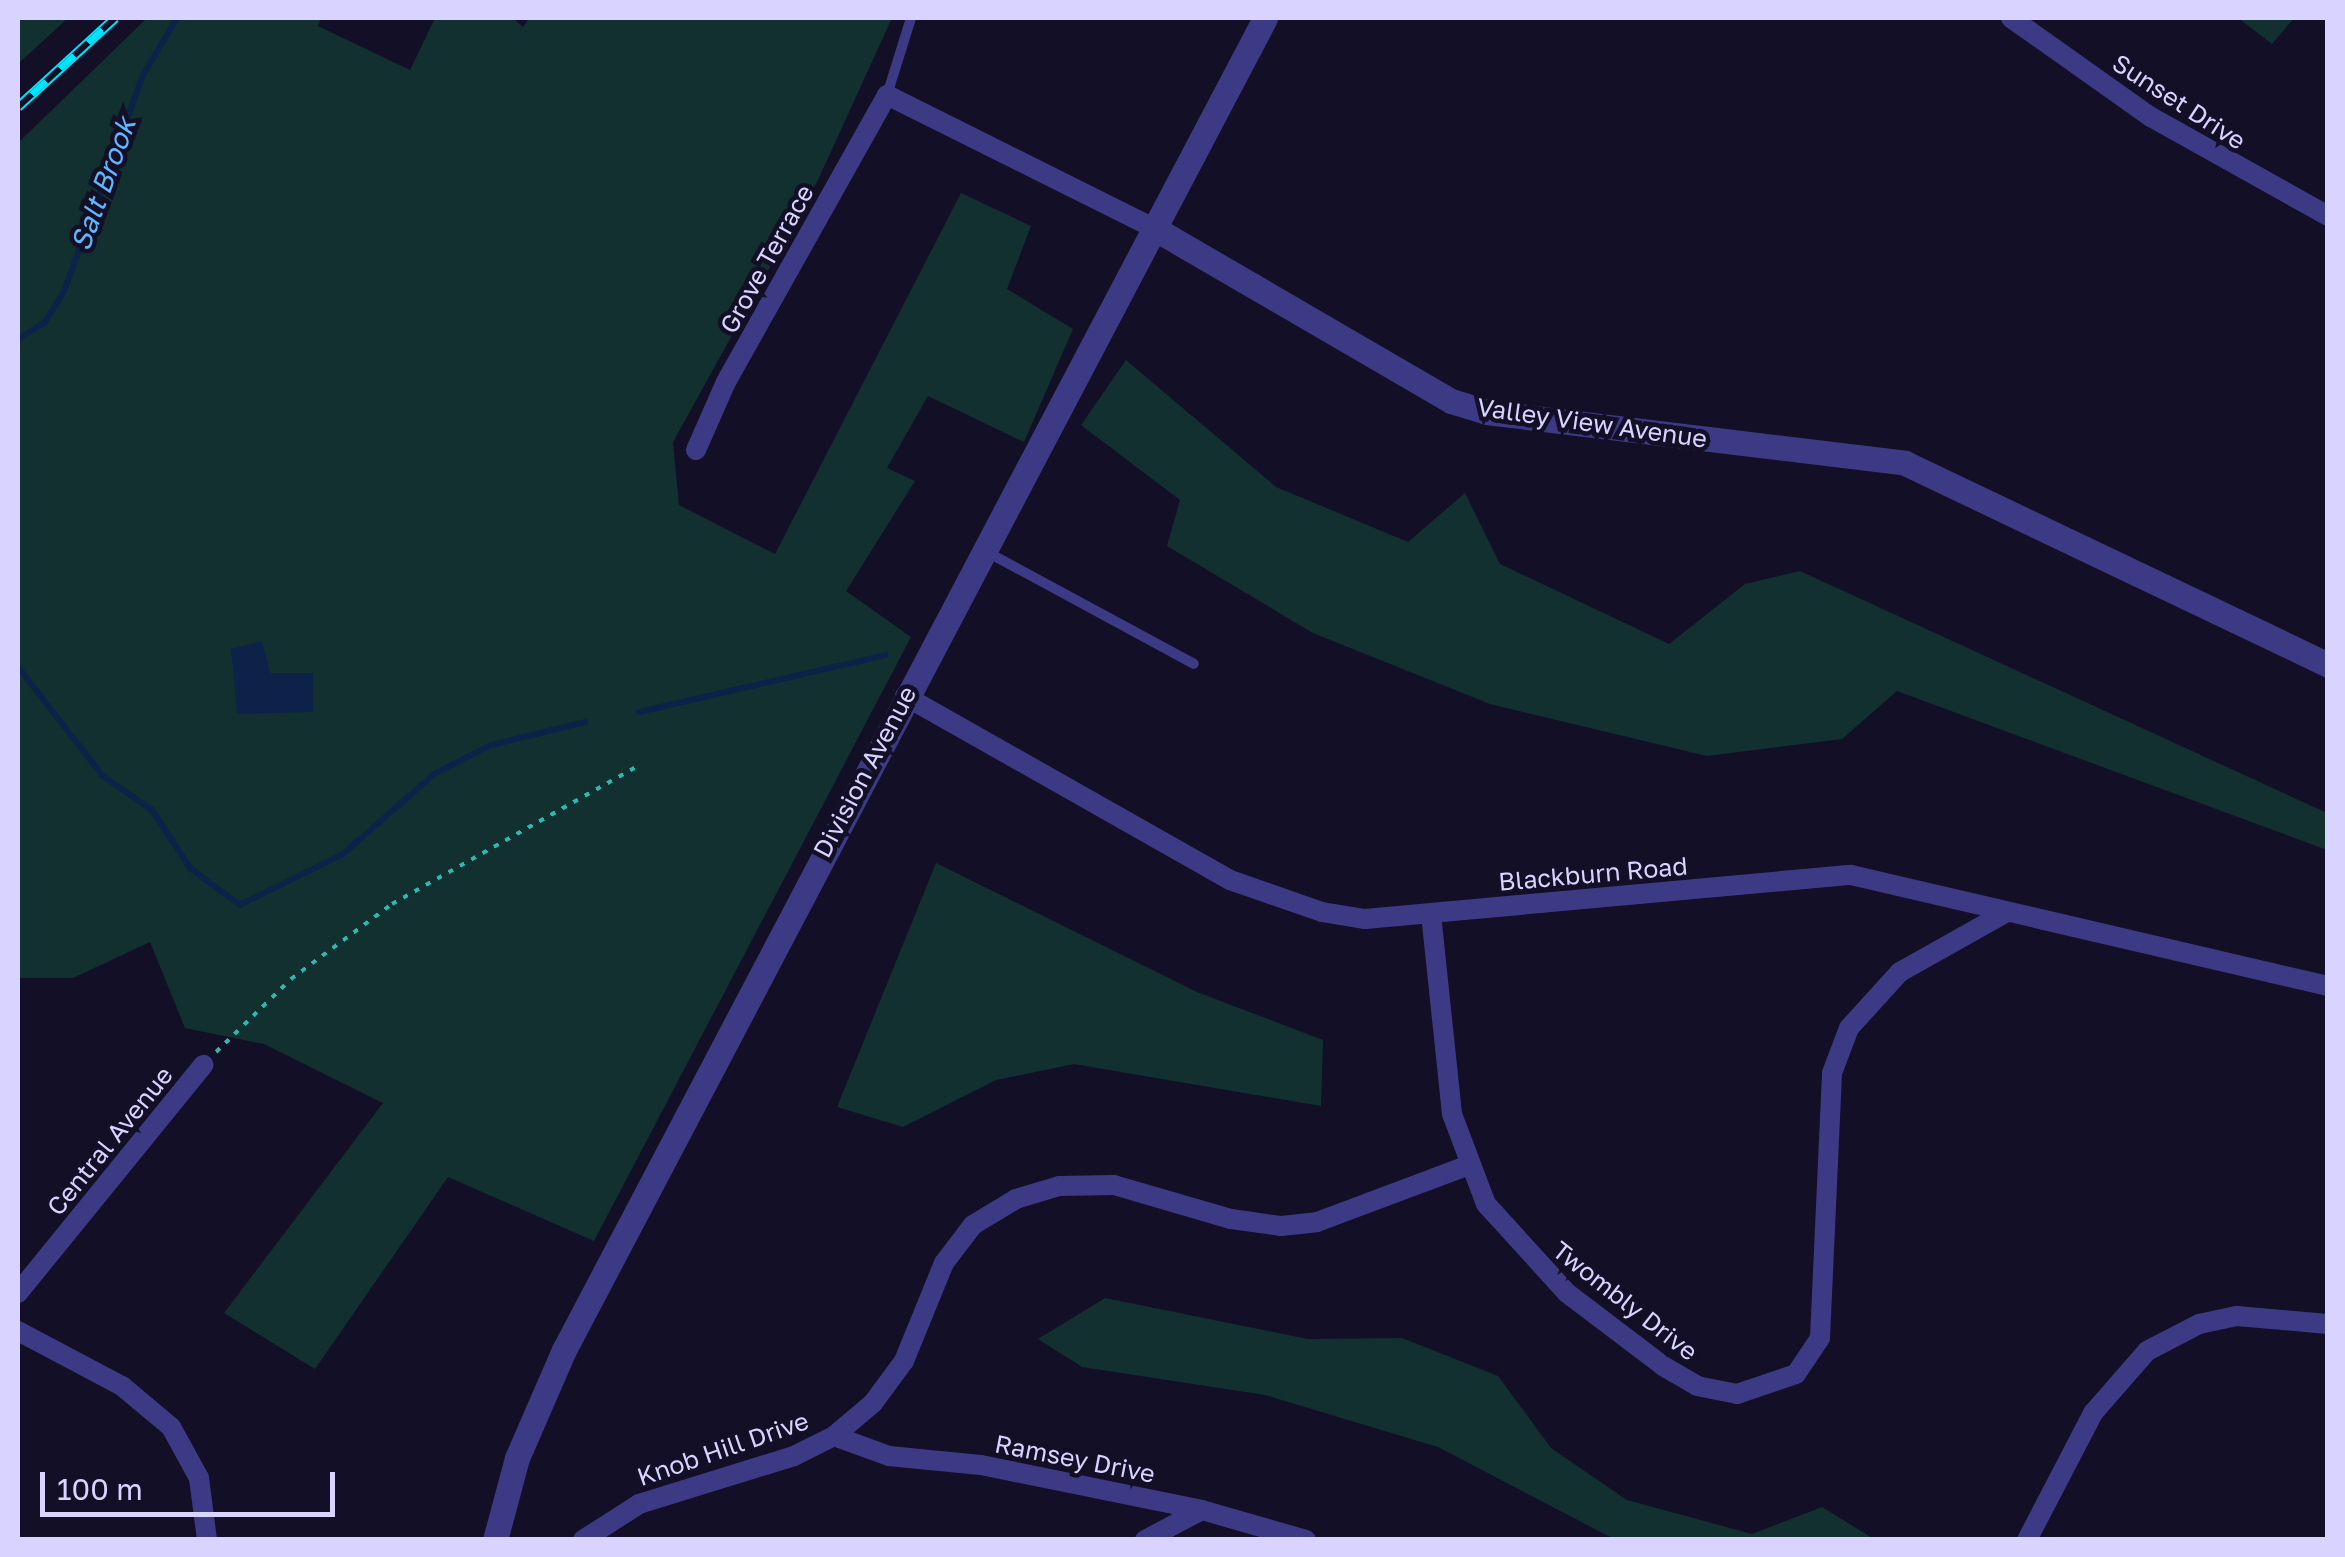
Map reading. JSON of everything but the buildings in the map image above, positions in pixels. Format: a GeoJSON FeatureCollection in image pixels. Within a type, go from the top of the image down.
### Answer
{"type":"FeatureCollection","features":[{"type":"Feature","properties":{"kind":"street","name":"Division Avenue"},"geometry":{"type":"LineString","coordinates":[[495,1540],[518,1458],[564,1350],[904,696],[1265,18]]}},
{"type":"Feature","properties":{"kind":"street","name":"Sunset Drive"},"geometry":{"type":"LineString","coordinates":[[2011,18],[2181,136],[2328,216]]}},
{"type":"Feature","properties":{"kind":"street","name":"Valley View Avenue"},"geometry":{"type":"LineString","coordinates":[[887,95],[1152,227],[1451,401],[1486,412],[1905,463],[2328,665]]}},
{"type":"Feature","properties":{"kind":"street","name":"Grove Terrace"},"geometry":{"type":"LineString","coordinates":[[696,450],[726,382],[887,95]]}},
{"type":"Feature","properties":{"kind":"street","name":"Blackburn Road"},"geometry":{"type":"LineString","coordinates":[[904,696],[1230,880],[1322,912],[1366,919],[1850,874],[2328,986]]}},
{"type":"Feature","properties":{"kind":"street","name":"Twombly Drive"},"geometry":{"type":"LineString","coordinates":[[1431,914],[1452,1114],[1467,1166],[1486,1204],[1536,1264],[1679,1378],[1736,1394],[1778,1384],[1810,1360],[1826,1316],[1832,1073],[1849,1028],[1900,972],[2006,912]]}},
{"type":"Feature","properties":{"kind":"street","name":"Central Avenue"},"geometry":{"type":"LineString","coordinates":[[18,1293],[203,1065]]}},
{"type":"Feature","properties":{"kind":"street","name":"Knob Hill Drive"},"geometry":{"type":"LineString","coordinates":[[583,1540],[638,1504],[794,1456],[834,1436],[873,1403],[904,1361],[944,1263],[973,1224],[1016,1199],[1059,1186],[1114,1185],[1231,1219],[1281,1226],[1317,1222],[1467,1166]]}},
{"type":"Feature","properties":{"kind":"street"},"geometry":{"type":"LineString","coordinates":[[2028,1540],[2099,1403],[2147,1351],[2199,1324],[2237,1316],[2328,1324]]}},
{"type":"Feature","properties":{"kind":"street"},"geometry":{"type":"LineString","coordinates":[[18,1330],[122,1386],[171,1427],[199,1478],[206,1540]]}},
{"type":"Feature","properties":{"kind":"street","name":"Ramsey Drive"},"geometry":{"type":"LineString","coordinates":[[834,1436],[888,1456],[980,1465],[1202,1510],[1306,1540]]}},
{"type":"Feature","properties":{"kind":"street"},"geometry":{"type":"LineString","coordinates":[[1144,1540],[1202,1510]]}},
{"type":"Feature","properties":{"kind":"lane"},"geometry":{"type":"LineString","coordinates":[[887,95],[911,18]]}},
{"type":"Feature","properties":{"kind":"lane"},"geometry":{"type":"LineString","coordinates":[[981,550],[1194,664]]}},
{"type":"Feature","properties":{"kind":"path"},"geometry":{"type":"LineString","coordinates":[[203,1065],[291,979],[392,904],[640,765]]}},
{"type":"Feature","properties":{"kind":"green space"},"geometry":{"type":"Polygon","coordinates":[[[18,18],[68,18],[18,64],[18,18]]]}},
{"type":"Feature","properties":{"kind":"green space"},"geometry":{"type":"Polygon","coordinates":[[[147,18],[321,18],[318,26],[410,70],[435,18],[513,18],[523,27],[529,18],[892,18],[818,180],[673,442],[679,505],[775,554],[961,193],[1031,226],[1007,289],[1073,329],[1024,442],[928,396],[887,468],[915,481],[846,591],[911,637],[594,1241],[448,1177],[315,1369],[224,1313],[383,1103],[264,1044],[185,1028],[150,942],[73,978],[18,978],[18,143],[147,18]]]}},
{"type":"Feature","properties":{"kind":"green space"},"geometry":{"type":"Polygon","coordinates":[[[2238,18],[2294,18],[2272,44],[2238,18]]]}},
{"type":"Feature","properties":{"kind":"green space"},"geometry":{"type":"Polygon","coordinates":[[[1126,360],[1276,487],[1408,542],[1465,493],[1500,564],[1669,644],[1745,584],[1800,571],[2327,813],[2327,850],[1897,691],[1842,739],[1707,756],[1490,704],[1313,633],[1167,546],[1180,500],[1081,425],[1126,360]]]}},
{"type":"Feature","properties":{"kind":"green space"},"geometry":{"type":"Polygon","coordinates":[[[936,863],[1197,992],[1323,1040],[1321,1106],[1074,1064],[996,1080],[903,1127],[837,1107],[936,863]]]}},
{"type":"Feature","properties":{"kind":"green space"},"geometry":{"type":"Polygon","coordinates":[[[1105,1298],[1308,1339],[1402,1338],[1498,1376],[1551,1448],[1627,1500],[1752,1534],[1822,1507],[1874,1539],[1614,1539],[1438,1447],[1265,1395],[1082,1367],[1038,1339],[1105,1298]]]}},
{"type":"Feature","properties":{"kind":"water"},"geometry":{"type":"Polygon","coordinates":[[[262,641],[270,673],[313,673],[313,712],[237,714],[231,649],[262,641]]]}},
{"type":"Feature","properties":{"kind":"waterway","name":"Salt Brook"},"geometry":{"type":"LineString","coordinates":[[18,339],[45,322],[64,291],[143,75],[177,18]]}},
{"type":"Feature","properties":{"kind":"waterway"},"geometry":{"type":"LineString","coordinates":[[639,712],[885,655]]}},
{"type":"Feature","properties":{"kind":"waterway"},"geometry":{"type":"LineString","coordinates":[[18,667],[103,776],[152,810],[190,868],[240,905],[343,854],[434,774],[491,745],[585,722]]}},
{"type":"Feature","properties":{"kind":"railway"},"geometry":{"type":"LineString","coordinates":[[18,107],[115,18]]}}]}
